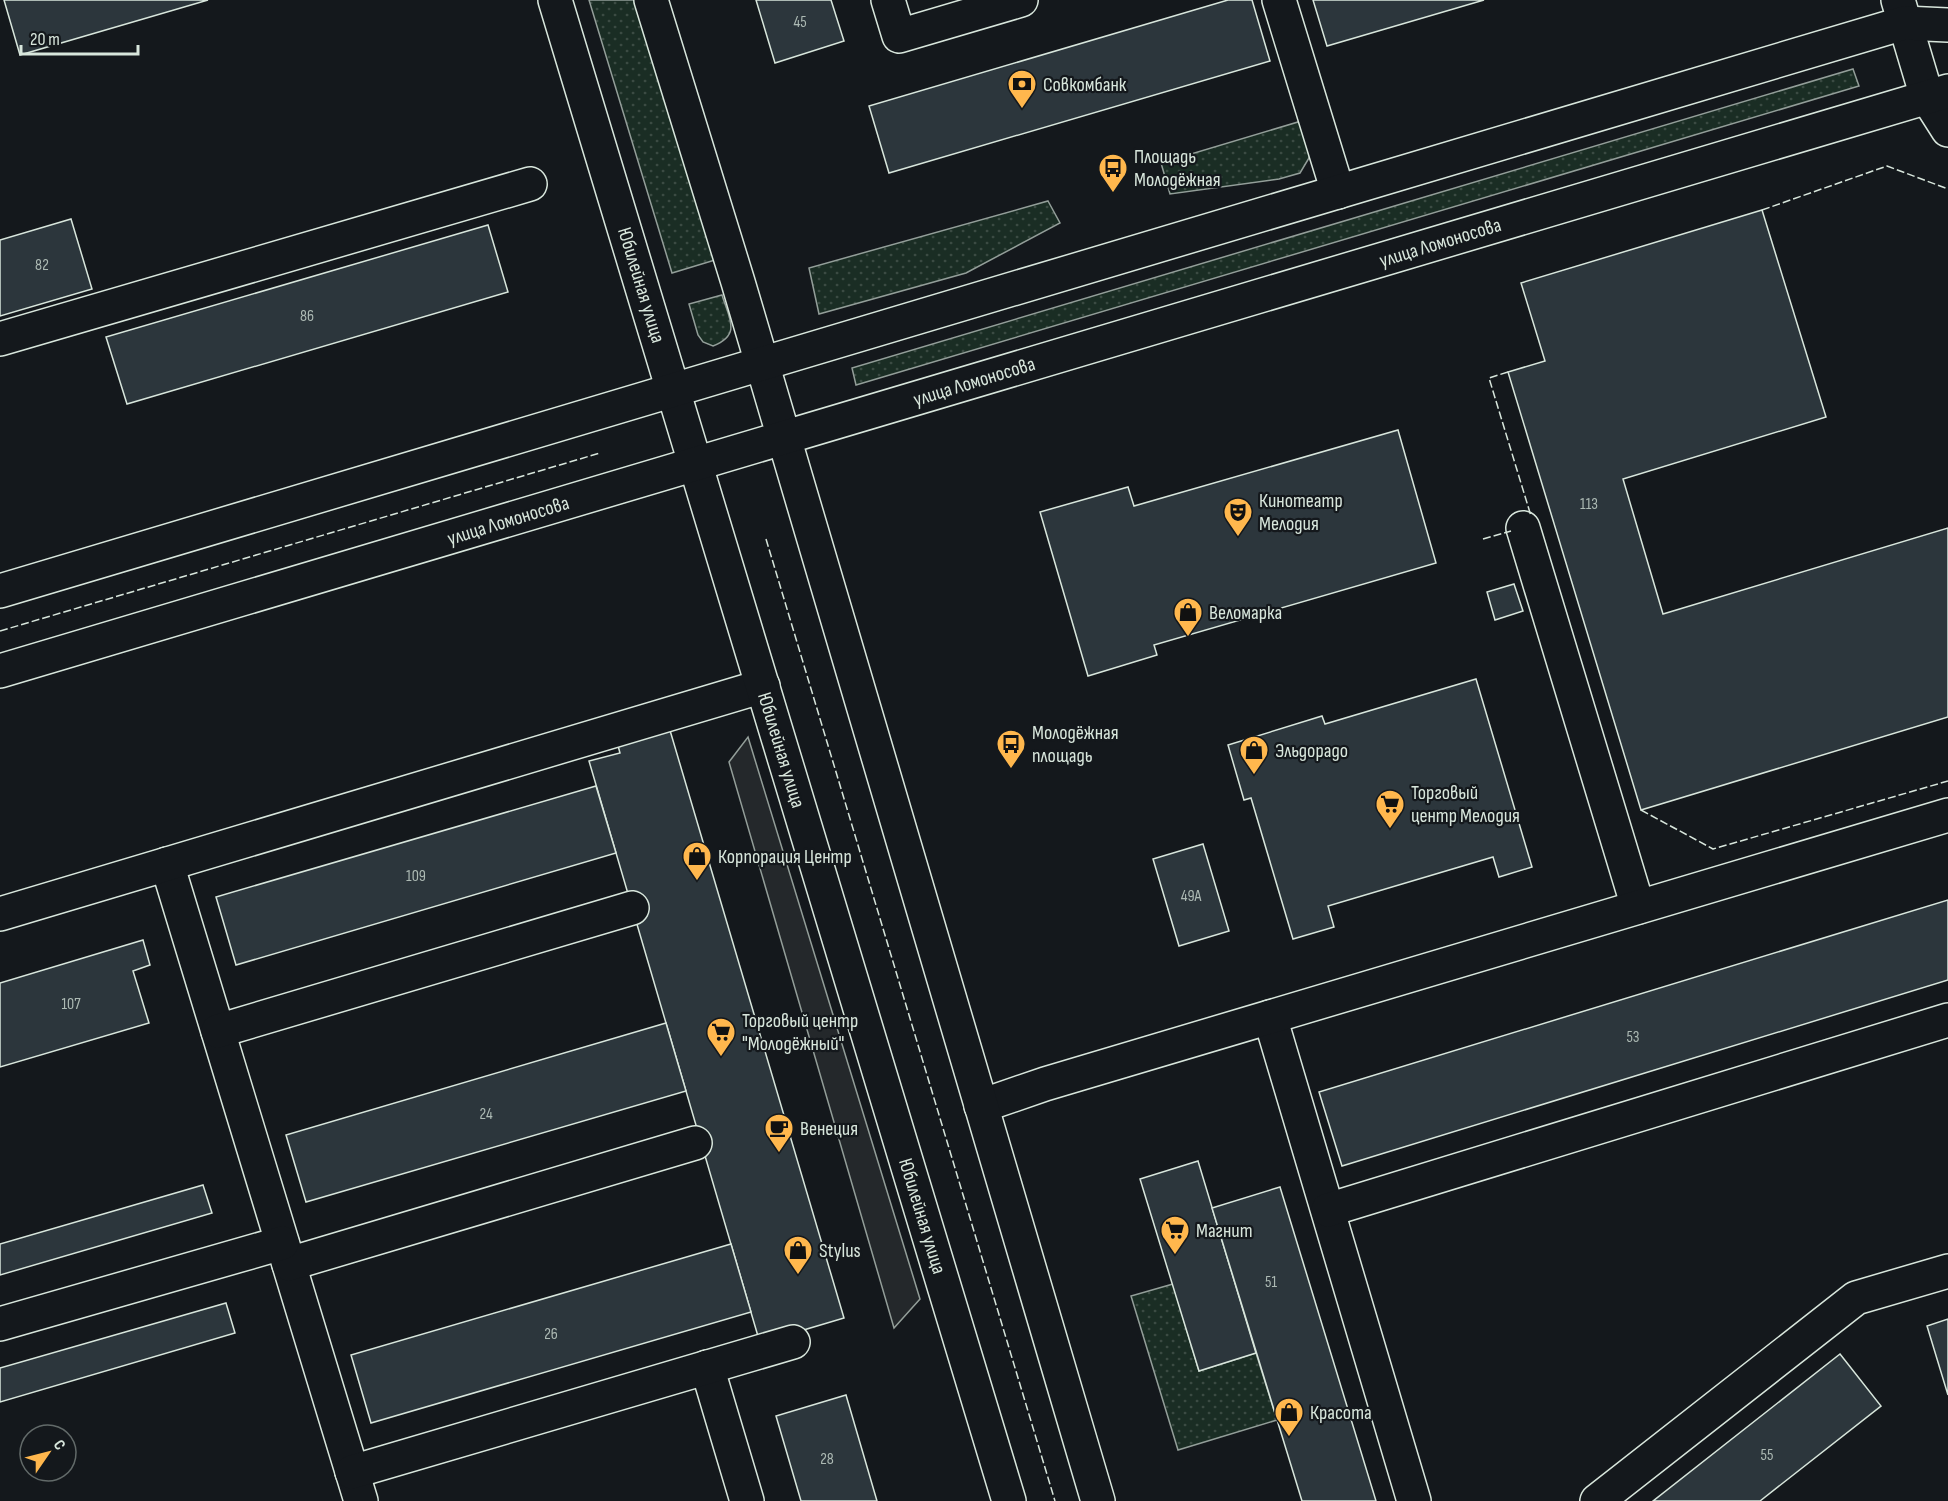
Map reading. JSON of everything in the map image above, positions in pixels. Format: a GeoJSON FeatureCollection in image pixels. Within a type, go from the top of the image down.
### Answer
{"type":"FeatureCollection","features":[{"type":"Feature","properties":{"kind":"main road","name":"Юбилейная улица"},"geometry":{"type":"LineString","coordinates":[[555,0],[1010,1501]]}},
{"type":"Feature","properties":{"kind":"main road"},"geometry":{"type":"LineString","coordinates":[[651,0],[762,364],[1098,1501]]}},
{"type":"Feature","properties":{"kind":"main road"},"geometry":{"type":"LineString","coordinates":[[888,0],[899,36],[1021,0]]}},
{"type":"Feature","properties":{"kind":"main road"},"geometry":{"type":"LineString","coordinates":[[1279,0],[1338,192]]}},
{"type":"Feature","properties":{"kind":"main road"},"geometry":{"type":"LineString","coordinates":[[0,591],[1338,192],[1901,11],[1948,25]]}},
{"type":"Feature","properties":{"kind":"main road"},"geometry":{"type":"LineString","coordinates":[[1901,11],[1937,94],[1948,130]]}},
{"type":"Feature","properties":{"kind":"main road","name":"улица Ломоносова"},"geometry":{"type":"LineString","coordinates":[[0,670],[1937,94]]}},
{"type":"Feature","properties":{"kind":"main road"},"geometry":{"type":"LineString","coordinates":[[0,339],[530,184]]}},
{"type":"Feature","properties":{"kind":"main road"},"geometry":{"type":"LineString","coordinates":[[1523,528],[1638,907]]}},
{"type":"Feature","properties":{"kind":"main road"},"geometry":{"type":"LineString","coordinates":[[0,914],[763,686]]}},
{"type":"Feature","properties":{"kind":"main road"},"geometry":{"type":"LineString","coordinates":[[981,1106],[1045,1084],[1948,815]]}},
{"type":"Feature","properties":{"kind":"main road"},"geometry":{"type":"LineString","coordinates":[[167,864],[357,1487],[707,1367],[793,1342]]}},
{"type":"Feature","properties":{"kind":"main road"},"geometry":{"type":"LineString","coordinates":[[218,1031],[632,908]]}},
{"type":"Feature","properties":{"kind":"main road"},"geometry":{"type":"LineString","coordinates":[[1270,1017],[1414,1501]]}},
{"type":"Feature","properties":{"kind":"main road"},"geometry":{"type":"LineString","coordinates":[[1328,1210],[1948,1020]]}},
{"type":"Feature","properties":{"kind":"main road"},"geometry":{"type":"LineString","coordinates":[[0,1324],[286,1253],[695,1143]]}},
{"type":"Feature","properties":{"kind":"main road"},"geometry":{"type":"LineString","coordinates":[[1597,1501],[1856,1298],[1948,1271]]}},
{"type":"Feature","properties":{"kind":"main road"},"geometry":{"type":"LineString","coordinates":[[707,1367],[747,1501]]}},
{"type":"Feature","properties":{"kind":"green space"},"geometry":{"type":"Polygon","coordinates":[[[589,0],[635,0],[715,260],[672,273],[589,0]]]}},
{"type":"Feature","properties":{"kind":"green space"},"geometry":{"type":"Polygon","coordinates":[[[1853,69],[1859,86],[856,385],[852,368],[1853,69]]]}},
{"type":"Feature","properties":{"kind":"green space"},"geometry":{"type":"Polygon","coordinates":[[[1308,119],[1314,135],[1309,158],[1300,173],[1279,179],[1170,194],[1161,163],[1308,119]]]}},
{"type":"Feature","properties":{"kind":"green space"},"geometry":{"type":"Polygon","coordinates":[[[1048,201],[1060,223],[966,273],[819,314],[809,268],[1048,201]]]}},
{"type":"Feature","properties":{"kind":"green space"},"geometry":{"type":"Polygon","coordinates":[[[722,295],[730,318],[730,331],[728,337],[713,346],[703,342],[698,335],[689,304],[722,295]]]}},
{"type":"Feature","properties":{"kind":"green space"},"geometry":{"type":"Polygon","coordinates":[[[1173,1284],[1199,1371],[1256,1353],[1277,1420],[1178,1450],[1131,1296],[1173,1284]]]}},
{"type":"Feature","properties":{"kind":"shaded area"},"geometry":{"type":"Polygon","coordinates":[[[748,737],[920,1299],[894,1328],[729,762],[748,737]]]}},
{"type":"Feature","properties":{"kind":"building"},"geometry":{"type":"Polygon","coordinates":[[[4,0],[208,0],[20,55],[4,0]]]}},
{"type":"Feature","properties":{"kind":"building"},"geometry":{"type":"Polygon","coordinates":[[[756,0],[831,0],[844,41],[775,63],[756,0]]]}},
{"type":"Feature","properties":{"kind":"building"},"geometry":{"type":"Polygon","coordinates":[[[1228,0],[1252,0],[1270,61],[889,173],[869,106],[1228,0]]]}},
{"type":"Feature","properties":{"kind":"building"},"geometry":{"type":"Polygon","coordinates":[[[1313,0],[1484,0],[1327,46],[1313,0]]]}},
{"type":"Feature","properties":{"kind":"building"},"geometry":{"type":"Polygon","coordinates":[[[1762,210],[1826,417],[1623,479],[1663,614],[1948,528],[1948,717],[1641,810],[1508,372],[1545,361],[1521,283],[1762,210]]]}},
{"type":"Feature","properties":{"kind":"building"},"geometry":{"type":"Polygon","coordinates":[[[71,219],[92,289],[0,316],[0,240],[71,219]]]}},
{"type":"Feature","properties":{"kind":"building"},"geometry":{"type":"Polygon","coordinates":[[[488,225],[508,292],[127,404],[106,337],[488,225]]]}},
{"type":"Feature","properties":{"kind":"building","name":"Кинотеатр Мелодия"},"geometry":{"type":"Polygon","coordinates":[[[1398,430],[1436,563],[1154,645],[1157,655],[1088,676],[1040,512],[1128,487],[1134,506],[1398,430]]]}},
{"type":"Feature","properties":{"kind":"building"},"geometry":{"type":"Polygon","coordinates":[[[1514,584],[1523,611],[1495,620],[1487,592],[1514,584]]]}},
{"type":"Feature","properties":{"kind":"building","name":"Торговый центр Мелодия"},"geometry":{"type":"Polygon","coordinates":[[[1476,679],[1532,867],[1499,877],[1493,857],[1328,906],[1334,927],[1293,939],[1251,798],[1244,800],[1228,745],[1322,716],[1325,724],[1476,679]]]}},
{"type":"Feature","properties":{"kind":"building","name":"Торговый центр \"Молодёжный\""},"geometry":{"type":"Polygon","coordinates":[[[669,727],[844,1318],[760,1343],[589,761],[620,753],[617,742],[669,727]]]}},
{"type":"Feature","properties":{"kind":"building"},"geometry":{"type":"Polygon","coordinates":[[[596,786],[616,853],[236,965],[216,897],[596,786]]]}},
{"type":"Feature","properties":{"kind":"building"},"geometry":{"type":"Polygon","coordinates":[[[1203,844],[1229,931],[1179,946],[1153,859],[1203,844]]]}},
{"type":"Feature","properties":{"kind":"building"},"geometry":{"type":"Polygon","coordinates":[[[1948,900],[1948,980],[1342,1166],[1319,1092],[1948,900]]]}},
{"type":"Feature","properties":{"kind":"building"},"geometry":{"type":"Polygon","coordinates":[[[143,940],[150,965],[133,971],[149,1023],[0,1067],[0,983],[143,940]]]}},
{"type":"Feature","properties":{"kind":"building"},"geometry":{"type":"Polygon","coordinates":[[[666,1023],[686,1091],[306,1202],[286,1135],[666,1023]]]}},
{"type":"Feature","properties":{"kind":"building"},"geometry":{"type":"Polygon","coordinates":[[[1198,1161],[1256,1353],[1199,1371],[1140,1179],[1198,1161]]]}},
{"type":"Feature","properties":{"kind":"building"},"geometry":{"type":"Polygon","coordinates":[[[203,1185],[212,1213],[0,1275],[0,1244],[203,1185]]]}},
{"type":"Feature","properties":{"kind":"building"},"geometry":{"type":"Polygon","coordinates":[[[1280,1187],[1376,1501],[1302,1501],[1212,1208],[1280,1187]]]}},
{"type":"Feature","properties":{"kind":"building"},"geometry":{"type":"Polygon","coordinates":[[[731,1244],[751,1312],[371,1423],[351,1355],[731,1244]]]}},
{"type":"Feature","properties":{"kind":"building"},"geometry":{"type":"Polygon","coordinates":[[[226,1303],[235,1333],[0,1402],[0,1368],[226,1303]]]}},
{"type":"Feature","properties":{"kind":"building"},"geometry":{"type":"Polygon","coordinates":[[[1948,1319],[1948,1395],[1927,1326],[1948,1319]]]}},
{"type":"Feature","properties":{"kind":"building"},"geometry":{"type":"Polygon","coordinates":[[[1840,1354],[1881,1406],[1760,1501],[1653,1501],[1840,1354]]]}},
{"type":"Feature","properties":{"kind":"building"},"geometry":{"type":"Polygon","coordinates":[[[846,1395],[877,1501],[801,1501],[776,1416],[846,1395]]]}},
{"type":"Feature","properties":{"kind":"fence"},"geometry":{"type":"LineString","coordinates":[[1762,210],[1887,166],[1948,189]]}},
{"type":"Feature","properties":{"kind":"fence"},"geometry":{"type":"LineString","coordinates":[[1508,372],[1489,378],[1531,516]]}},
{"type":"Feature","properties":{"kind":"fence"},"geometry":{"type":"LineString","coordinates":[[0,631],[600,453]]}},
{"type":"Feature","properties":{"kind":"fence"},"geometry":{"type":"LineString","coordinates":[[1483,539],[1511,531]]}},
{"type":"Feature","properties":{"kind":"fence"},"geometry":{"type":"LineString","coordinates":[[766,539],[1055,1501]]}},
{"type":"Feature","properties":{"kind":"fence"},"geometry":{"type":"LineString","coordinates":[[1641,810],[1713,849],[1948,781]]}},
{"type":"Feature","properties":{"kind":"place","name":"Совкомбанк"},"geometry":{"type":"Point","coordinates":[1022,110]}},
{"type":"Feature","properties":{"kind":"place","name":"Площадь Молодёжная"},"geometry":{"type":"Point","coordinates":[1113,194]}},
{"type":"Feature","properties":{"kind":"place","name":"Кинотеатр Мелодия"},"geometry":{"type":"Point","coordinates":[1238,538]}},
{"type":"Feature","properties":{"kind":"place","name":"Веломарка"},"geometry":{"type":"Point","coordinates":[1188,638]}},
{"type":"Feature","properties":{"kind":"place","name":"Молодёжная площадь"},"geometry":{"type":"Point","coordinates":[1011,770]}},
{"type":"Feature","properties":{"kind":"place","name":"Эльдорадо"},"geometry":{"type":"Point","coordinates":[1254,776]}},
{"type":"Feature","properties":{"kind":"place","name":"Торговый центр Мелодия"},"geometry":{"type":"Point","coordinates":[1390,830]}},
{"type":"Feature","properties":{"kind":"place","name":"Корпорация Центр"},"geometry":{"type":"Point","coordinates":[697,882]}},
{"type":"Feature","properties":{"kind":"place","name":"Торговый центр \"Молодёжный\""},"geometry":{"type":"Point","coordinates":[721,1058]}},
{"type":"Feature","properties":{"kind":"place","name":"Венеция"},"geometry":{"type":"Point","coordinates":[779,1154]}},
{"type":"Feature","properties":{"kind":"place","name":"Магнит"},"geometry":{"type":"Point","coordinates":[1175,1256]}},
{"type":"Feature","properties":{"kind":"place","name":"Stylus"},"geometry":{"type":"Point","coordinates":[798,1276]}},
{"type":"Feature","properties":{"kind":"place","name":"Красота"},"geometry":{"type":"Point","coordinates":[1289,1438]}}]}
